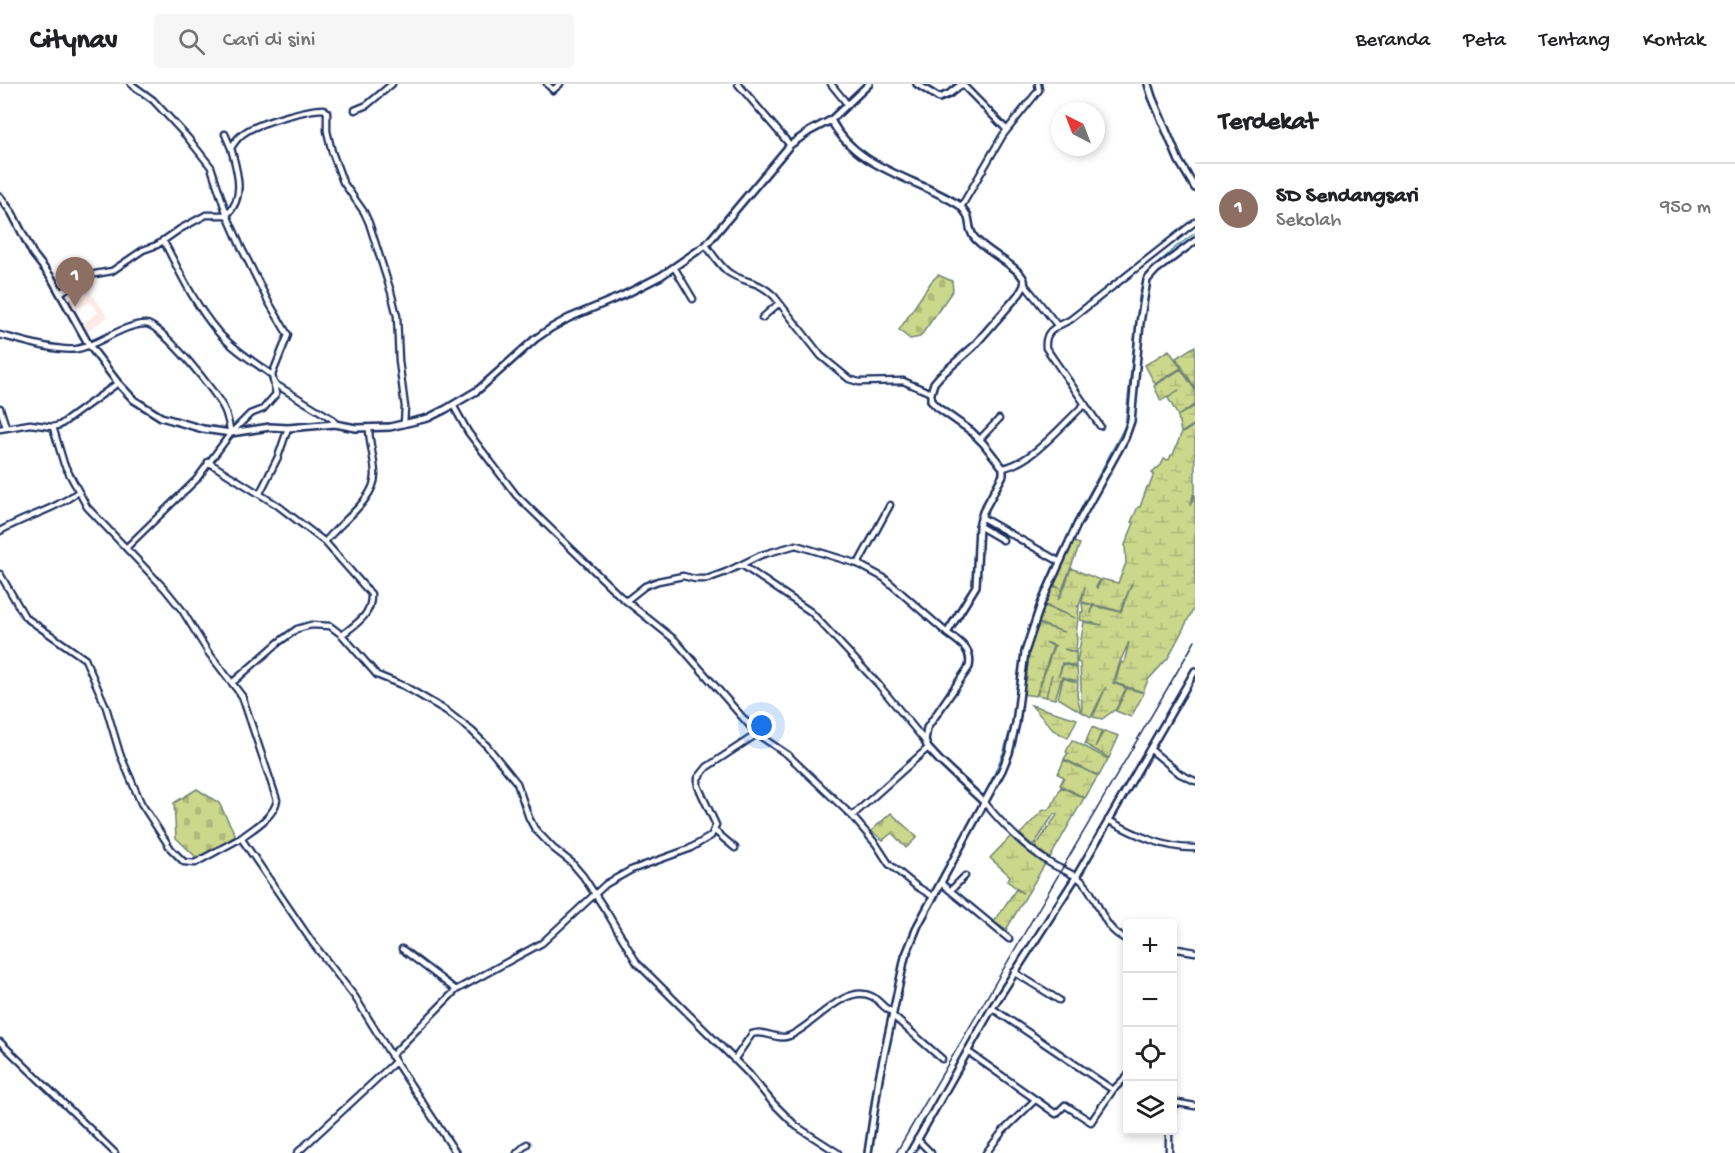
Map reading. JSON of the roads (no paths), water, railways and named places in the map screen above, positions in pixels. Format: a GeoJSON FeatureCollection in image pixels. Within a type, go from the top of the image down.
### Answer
{"type":"FeatureCollection","features":[{"type":"Feature","properties":{"kind":"street"},"geometry":{"type":"LineString","coordinates":[[131,84],[153,100],[211,167],[227,215],[255,275],[288,335],[272,375]]}},
{"type":"Feature","properties":{"kind":"street"},"geometry":{"type":"LineString","coordinates":[[355,110],[367,105],[392,84]]}},
{"type":"Feature","properties":{"kind":"street"},"geometry":{"type":"LineString","coordinates":[[547,84],[553,90],[560,84]]}},
{"type":"Feature","properties":{"kind":"street"},"geometry":{"type":"LineString","coordinates":[[738,84],[790,145]]}},
{"type":"Feature","properties":{"kind":"street"},"geometry":{"type":"LineString","coordinates":[[831,84],[848,105]]}},
{"type":"Feature","properties":{"kind":"street"},"geometry":{"type":"LineString","coordinates":[[0,197],[12,213],[33,254],[60,293],[89,345],[118,383],[134,399],[161,417],[231,433],[270,427],[288,428],[336,424],[369,428],[404,424],[428,418],[453,405],[478,390],[535,339],[551,328],[624,295],[674,267],[706,245],[790,145],[831,120],[869,84]]}},
{"type":"Feature","properties":{"kind":"street"},"geometry":{"type":"LineString","coordinates":[[917,84],[939,98],[962,84],[1007,130]]}},
{"type":"Feature","properties":{"kind":"street"},"geometry":{"type":"LineString","coordinates":[[961,207],[1007,130],[1036,95],[1039,90],[1038,84]]}},
{"type":"Feature","properties":{"kind":"street"},"geometry":{"type":"LineString","coordinates":[[1148,84],[1179,161],[1195,188]]}},
{"type":"Feature","properties":{"kind":"street"},"geometry":{"type":"LineString","coordinates":[[231,148],[246,131],[267,122],[319,109],[326,111],[327,131],[342,182],[364,212],[397,316],[405,407],[404,424]]}},
{"type":"Feature","properties":{"kind":"street"},"geometry":{"type":"LineString","coordinates":[[831,120],[844,138],[882,168],[948,198],[968,213],[972,235],[1022,275],[1024,285],[1057,325]]}},
{"type":"Feature","properties":{"kind":"street"},"geometry":{"type":"LineString","coordinates":[[225,134],[240,181],[236,203],[227,215]]}},
{"type":"Feature","properties":{"kind":"street"},"geometry":{"type":"LineString","coordinates":[[60,293],[80,280],[112,271],[143,250],[206,215],[227,215]]}},
{"type":"Feature","properties":{"kind":"street"},"geometry":{"type":"LineString","coordinates":[[1100,426],[1046,348],[1047,338],[1057,325],[1070,320],[1195,222]]}},
{"type":"Feature","properties":{"kind":"street"},"geometry":{"type":"LineString","coordinates":[[126,548],[196,480],[231,433],[250,414],[263,409],[276,394],[272,375],[219,333],[189,290],[163,240]]}},
{"type":"Feature","properties":{"kind":"street"},"geometry":{"type":"LineString","coordinates":[[868,1153],[891,1012],[905,957],[931,896],[941,883],[1009,753],[1016,723],[1025,652],[1041,604],[1058,561],[1125,438],[1131,421],[1140,323],[1148,280],[1156,270],[1195,241]]}},
{"type":"Feature","properties":{"kind":"street"},"geometry":{"type":"LineString","coordinates":[[706,245],[725,270],[738,278],[754,282],[765,288],[821,356],[849,379],[860,382],[903,381],[931,393]]}},
{"type":"Feature","properties":{"kind":"street"},"geometry":{"type":"LineString","coordinates":[[674,267],[693,298]]}},
{"type":"Feature","properties":{"kind":"street"},"geometry":{"type":"LineString","coordinates":[[948,633],[976,586],[978,526],[1003,475],[1003,468],[980,439],[931,401],[931,393],[934,383],[940,376],[973,347],[1020,293],[1024,285]]}},
{"type":"Feature","properties":{"kind":"street"},"geometry":{"type":"LineString","coordinates":[[762,318],[779,303]]}},
{"type":"Feature","properties":{"kind":"street"},"geometry":{"type":"LineString","coordinates":[[0,335],[64,349],[76,349],[144,324],[154,327],[173,344],[206,382],[225,410],[231,433]]}},
{"type":"Feature","properties":{"kind":"street"},"geometry":{"type":"LineString","coordinates":[[0,429],[30,424],[53,427],[60,425],[118,383]]}},
{"type":"Feature","properties":{"kind":"street"},"geometry":{"type":"LineString","coordinates":[[275,384],[331,418],[336,424]]}},
{"type":"Feature","properties":{"kind":"street"},"geometry":{"type":"LineString","coordinates":[[1003,468],[1022,460],[1033,452],[1085,404]]}},
{"type":"Feature","properties":{"kind":"street"},"geometry":{"type":"LineString","coordinates":[[453,405],[468,432],[516,495],[626,601],[675,640],[757,734],[788,755],[852,816],[890,864],[931,896]]}},
{"type":"Feature","properties":{"kind":"street"},"geometry":{"type":"LineString","coordinates":[[0,408],[6,427]]}},
{"type":"Feature","properties":{"kind":"street"},"geometry":{"type":"LineString","coordinates":[[980,439],[999,419]]}},
{"type":"Feature","properties":{"kind":"street"},"geometry":{"type":"LineString","coordinates":[[0,574],[25,617],[85,659],[106,707],[120,754],[141,803],[171,849],[184,862],[195,863],[241,838],[274,809],[277,800],[242,696],[208,652],[182,610],[165,589],[87,507],[64,464],[53,427]]}},
{"type":"Feature","properties":{"kind":"street"},"geometry":{"type":"LineString","coordinates":[[260,493],[278,457],[288,428]]}},
{"type":"Feature","properties":{"kind":"street"},"geometry":{"type":"LineString","coordinates":[[325,542],[364,500],[374,482],[375,473],[369,428]]}},
{"type":"Feature","properties":{"kind":"street"},"geometry":{"type":"LineString","coordinates":[[208,462],[260,493],[307,526],[325,542],[371,594],[372,604],[367,615],[342,635]]}},
{"type":"Feature","properties":{"kind":"street"},"geometry":{"type":"LineString","coordinates":[[0,531],[16,521],[63,503],[78,492]]}},
{"type":"Feature","properties":{"kind":"street"},"geometry":{"type":"LineString","coordinates":[[858,564],[890,505]]}},
{"type":"Feature","properties":{"kind":"street"},"geometry":{"type":"LineString","coordinates":[[981,517],[1058,561]]}},
{"type":"Feature","properties":{"kind":"street"},"geometry":{"type":"LineString","coordinates":[[978,526],[1003,540]]}},
{"type":"Feature","properties":{"kind":"street"},"geometry":{"type":"LineString","coordinates":[[626,601],[645,586],[658,581],[683,576],[707,579],[761,555],[796,545],[858,564],[884,578],[970,653],[969,667],[927,728],[925,741]]}},
{"type":"Feature","properties":{"kind":"street"},"geometry":{"type":"LineString","coordinates":[[742,565],[811,612],[878,684],[925,741],[928,748],[999,820],[1032,849],[1050,863],[1076,877],[1089,891],[1110,928],[1117,936],[1123,938]]}},
{"type":"Feature","properties":{"kind":"street"},"geometry":{"type":"LineString","coordinates":[[232,683],[297,629],[311,625],[330,626],[342,635],[377,675],[404,686],[445,710],[487,746],[517,783],[535,829],[553,848],[571,862],[608,914],[637,963],[796,1126],[838,1153]]}},
{"type":"Feature","properties":{"kind":"street"},"geometry":{"type":"LineString","coordinates":[[910,1153],[992,1008],[1076,877],[1195,671]]}},
{"type":"Feature","properties":{"kind":"street"},"geometry":{"type":"LineString","coordinates":[[391,1056],[456,990],[542,943],[606,884],[631,870],[689,849],[711,836],[716,825],[698,786],[698,778],[707,767],[757,734]]}},
{"type":"Feature","properties":{"kind":"street"},"geometry":{"type":"LineString","coordinates":[[852,816],[928,748]]}},
{"type":"Feature","properties":{"kind":"street"},"geometry":{"type":"LineString","coordinates":[[1150,749],[1180,774],[1195,781]]}},
{"type":"Feature","properties":{"kind":"street"},"geometry":{"type":"LineString","coordinates":[[1108,820],[1138,837],[1195,848]]}},
{"type":"Feature","properties":{"kind":"street"},"geometry":{"type":"LineString","coordinates":[[715,831],[735,848]]}},
{"type":"Feature","properties":{"kind":"street"},"geometry":{"type":"LineString","coordinates":[[241,838],[312,942],[355,997],[391,1056],[456,1153]]}},
{"type":"Feature","properties":{"kind":"street"},"geometry":{"type":"LineString","coordinates":[[951,890],[965,876]]}},
{"type":"Feature","properties":{"kind":"street"},"geometry":{"type":"LineString","coordinates":[[941,883],[1009,939]]}},
{"type":"Feature","properties":{"kind":"street"},"geometry":{"type":"LineString","coordinates":[[402,949],[456,990]]}},
{"type":"Feature","properties":{"kind":"street"},"geometry":{"type":"LineString","coordinates":[[1177,949],[1195,951]]}},
{"type":"Feature","properties":{"kind":"street"},"geometry":{"type":"LineString","coordinates":[[1014,972],[1059,1000]]}},
{"type":"Feature","properties":{"kind":"street"},"geometry":{"type":"LineString","coordinates":[[734,1060],[752,1034],[757,1032],[782,1038],[791,1036],[832,1004],[858,994],[871,995],[942,1059]]}},
{"type":"Feature","properties":{"kind":"street"},"geometry":{"type":"LineString","coordinates":[[992,1008],[1113,1090]]}},
{"type":"Feature","properties":{"kind":"street"},"geometry":{"type":"LineString","coordinates":[[0,1042],[115,1153]]}},
{"type":"Feature","properties":{"kind":"street"},"geometry":{"type":"LineString","coordinates":[[967,1051],[1056,1114],[1065,1105],[1091,1122],[1113,1090],[1123,1080]]}},
{"type":"Feature","properties":{"kind":"street"},"geometry":{"type":"LineString","coordinates":[[297,1153],[395,1062]]}},
{"type":"Feature","properties":{"kind":"street"},"geometry":{"type":"LineString","coordinates":[[986,1153],[1003,1131],[1035,1100]]}},
{"type":"Feature","properties":{"kind":"street"},"geometry":{"type":"LineString","coordinates":[[1177,1103],[1195,1106]]}},
{"type":"Feature","properties":{"kind":"street"},"geometry":{"type":"LineString","coordinates":[[1169,1135],[1169,1153]]}},
{"type":"Feature","properties":{"kind":"street"},"geometry":{"type":"LineString","coordinates":[[917,1139],[931,1153]]}},
{"type":"Feature","properties":{"kind":"street"},"geometry":{"type":"LineString","coordinates":[[517,1153],[527,1144]]}},
{"type":"Feature","properties":{"kind":"waterway"},"geometry":{"type":"LineString","coordinates":[[1057,558],[1125,426],[1139,297],[1145,275],[1195,233]]}},
{"type":"Feature","properties":{"kind":"waterway"},"geometry":{"type":"LineString","coordinates":[[983,800],[1004,751],[1013,720],[1022,649],[1038,601],[1055,562]]}},
{"type":"Feature","properties":{"kind":"railway"},"geometry":{"type":"LineString","coordinates":[[896,1153],[1195,641]]}},
{"type":"Feature","properties":{"kind":"place","name":"SD Sendangsari"},"geometry":{"type":"Point","coordinates":[75,307]}}]}
